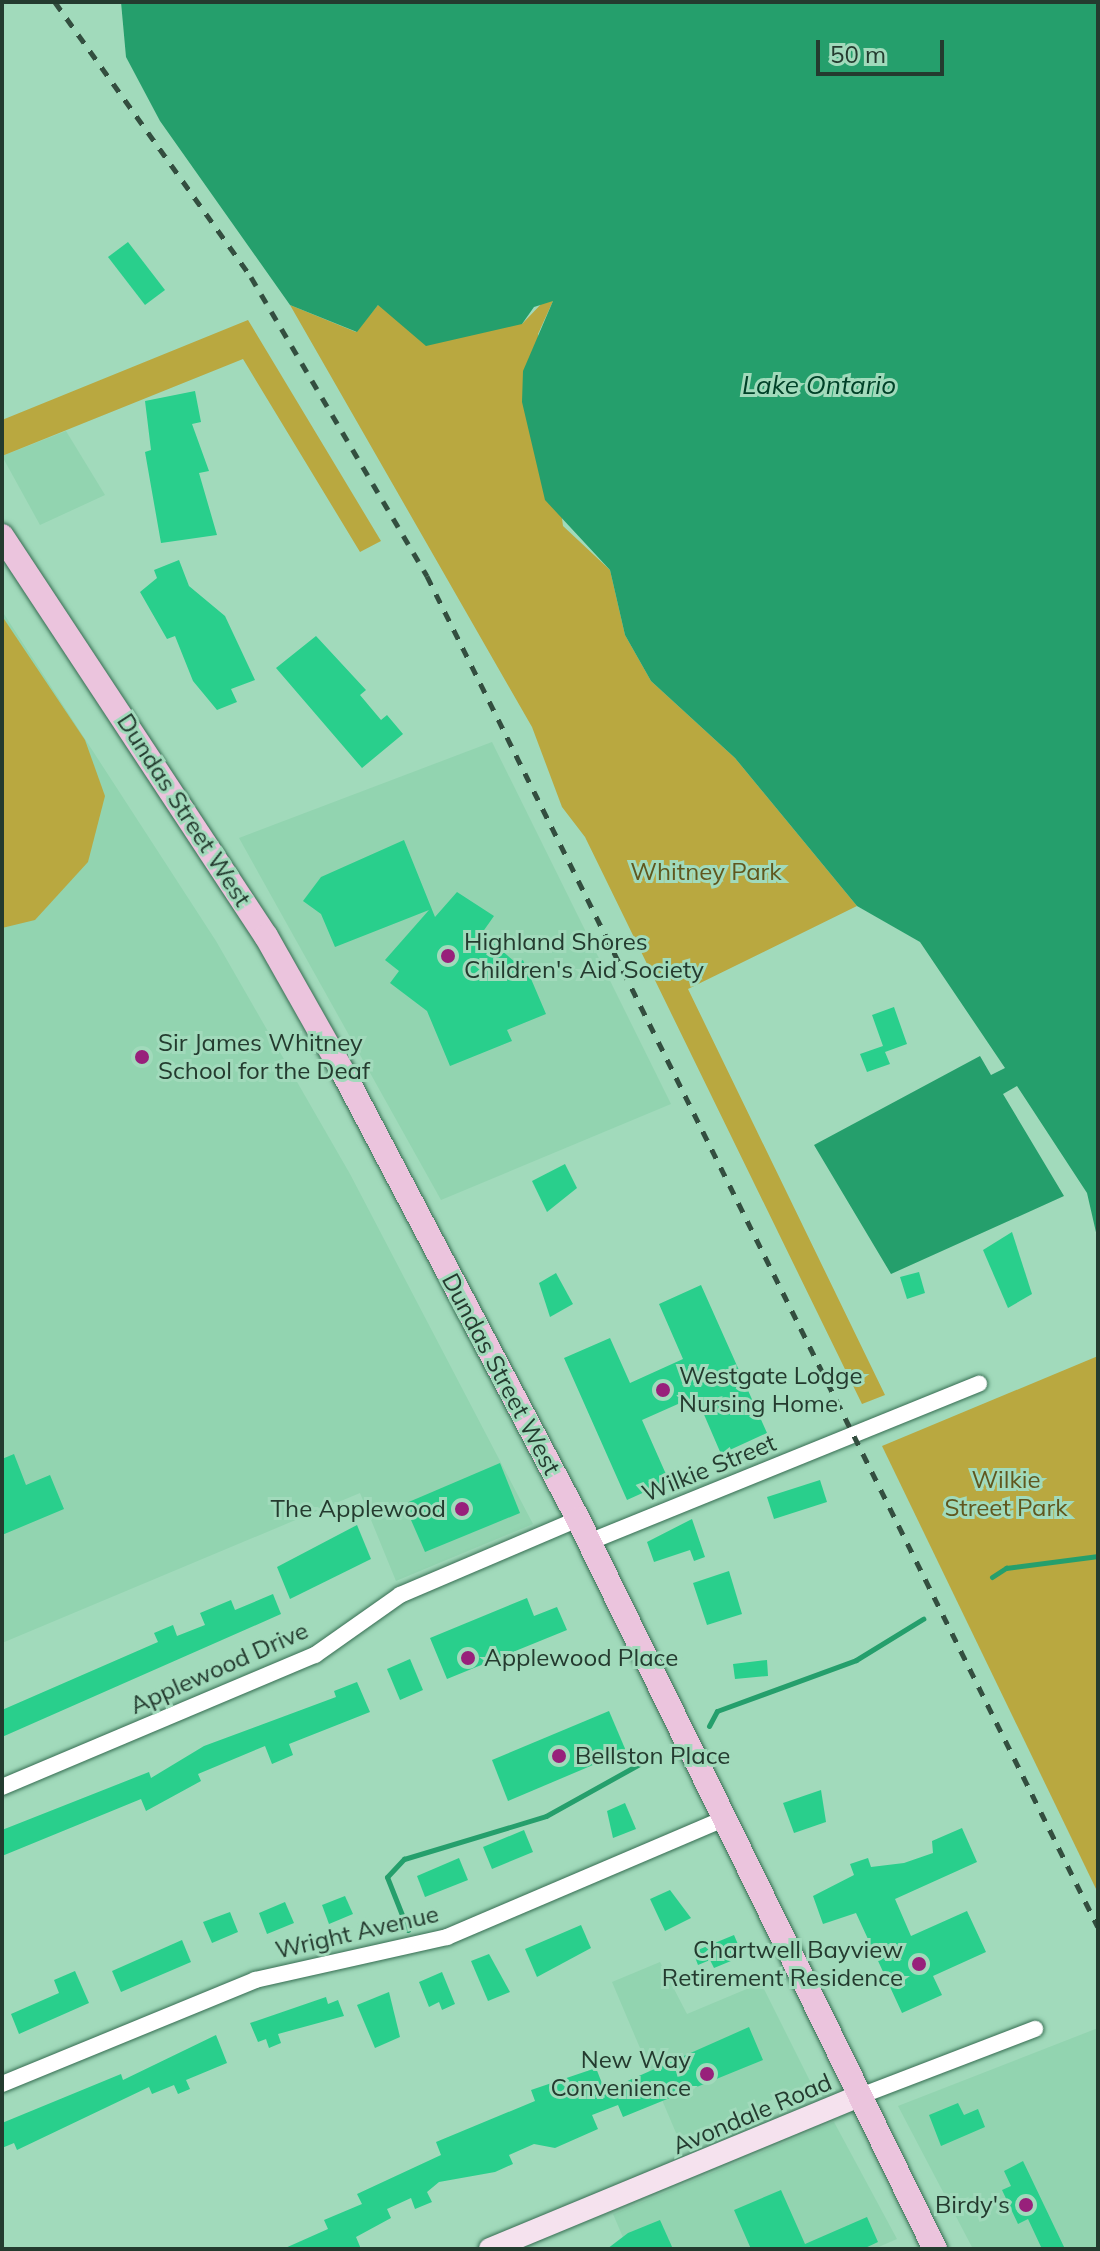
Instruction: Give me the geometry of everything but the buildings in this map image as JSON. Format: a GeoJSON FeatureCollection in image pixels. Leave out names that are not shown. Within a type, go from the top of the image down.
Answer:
{"type":"FeatureCollection","features":[{"type":"Feature","properties":{"kind":"main road","name":"Dundas Street West"},"geometry":{"type":"LineString","coordinates":[[2,536],[266,936],[578,1519],[855,2098],[935,2249]]}},
{"type":"Feature","properties":{"kind":"street","name":"Wilkie Street"},"geometry":{"type":"LineString","coordinates":[[589,1542],[979,1384]]}},
{"type":"Feature","properties":{"kind":"street","name":"Applewood Drive"},"geometry":{"type":"LineString","coordinates":[[2,1787],[315,1655],[400,1595],[578,1519]]}},
{"type":"Feature","properties":{"kind":"street","name":"Wright Avenue"},"geometry":{"type":"LineString","coordinates":[[2,2084],[255,1980],[447,1937],[721,1820]]}},
{"type":"Feature","properties":{"kind":"street","name":"Avondale Road"},"geometry":{"type":"LineString","coordinates":[[490,2249],[855,2098],[1035,2029]]}},
{"type":"Feature","properties":{"kind":"shaded area"},"geometry":{"type":"Polygon","coordinates":[[[66,431],[105,495],[40,525],[2,456],[66,431]]]}},
{"type":"Feature","properties":{"kind":"shaded area","name":"Sir James Whitney School for the Deaf"},"geometry":{"type":"Polygon","coordinates":[[[2,611],[216,941],[350,1174],[533,1524],[396,1581],[360,1493],[2,1643],[2,611]]]}},
{"type":"Feature","properties":{"kind":"shaded area"},"geometry":{"type":"Polygon","coordinates":[[[492,742],[671,1104],[441,1200],[239,838],[492,742]]]}},
{"type":"Feature","properties":{"kind":"shaded area"},"geometry":{"type":"Polygon","coordinates":[[[660,1962],[687,2014],[761,1983],[811,2083],[679,2140],[612,1982],[660,1962]]]}},
{"type":"Feature","properties":{"kind":"shaded area"},"geometry":{"type":"Polygon","coordinates":[[[1098,2028],[1098,2249],[973,2249],[898,2106],[1098,2028]]]}},
{"type":"Feature","properties":{"kind":"shaded area"},"geometry":{"type":"Polygon","coordinates":[[[834,2122],[897,2239],[874,2249],[628,2249],[613,2214],[834,2122]]]}},
{"type":"Feature","properties":{"kind":"green space","name":"Whitney Park"},"geometry":{"type":"Polygon","coordinates":[[[545,300],[553,301],[538,334],[563,526],[610,570],[625,635],[651,681],[735,758],[857,906],[688,989],[885,1395],[862,1404],[585,837],[562,807],[532,727],[290,305],[356,332],[378,305],[522,324],[545,300]]]}},
{"type":"Feature","properties":{"kind":"green space"},"geometry":{"type":"Polygon","coordinates":[[[248,320],[381,541],[360,552],[243,359],[2,456],[2,420],[248,320]]]}},
{"type":"Feature","properties":{"kind":"green space"},"geometry":{"type":"Polygon","coordinates":[[[2,616],[85,740],[105,796],[88,862],[35,920],[2,928],[2,616]]]}},
{"type":"Feature","properties":{"kind":"green space","name":"Wilkie Street Park"},"geometry":{"type":"Polygon","coordinates":[[[1098,1356],[1098,1893],[882,1446],[1098,1356]]]}},
{"type":"Feature","properties":{"kind":"water","name":"Lake Ontario"},"geometry":{"type":"Polygon","coordinates":[[[121,2],[1098,2],[1098,1241],[1087,1193],[1017,1086],[1003,1094],[1064,1196],[891,1274],[814,1145],[980,1056],[991,1075],[1005,1068],[920,942],[857,906],[735,758],[651,681],[625,635],[610,570],[545,500],[522,402],[523,371],[553,301],[534,307],[522,324],[426,346],[378,305],[357,332],[290,305],[160,121],[126,57],[121,2]]]}},
{"type":"Feature","properties":{"kind":"waterway"},"geometry":{"type":"LineString","coordinates":[[992,1577],[1006,1568],[1098,1556]]}},
{"type":"Feature","properties":{"kind":"waterway"},"geometry":{"type":"LineString","coordinates":[[709,1726],[717,1711],[856,1660],[923,1619]]}},
{"type":"Feature","properties":{"kind":"waterway"},"geometry":{"type":"LineString","coordinates":[[408,1930],[387,1877],[404,1859],[546,1816],[654,1756]]}},
{"type":"Feature","properties":{"kind":"railway"},"geometry":{"type":"LineString","coordinates":[[55,2],[251,277],[427,576],[1098,1927]]}},
{"type":"Feature","properties":{"kind":"place","name":"Highland Shores Children's Aid Society"},"geometry":{"type":"Point","coordinates":[448,956]}},
{"type":"Feature","properties":{"kind":"place","name":"Sir James Whitney School for the Deaf"},"geometry":{"type":"Point","coordinates":[142,1057]}},
{"type":"Feature","properties":{"kind":"place","name":"Westgate Lodge Nursing Home"},"geometry":{"type":"Point","coordinates":[663,1390]}},
{"type":"Feature","properties":{"kind":"place","name":"The Applewood"},"geometry":{"type":"Point","coordinates":[462,1509]}},
{"type":"Feature","properties":{"kind":"place","name":"Applewood Place"},"geometry":{"type":"Point","coordinates":[468,1658]}},
{"type":"Feature","properties":{"kind":"place","name":"Bellston Place"},"geometry":{"type":"Point","coordinates":[559,1756]}},
{"type":"Feature","properties":{"kind":"place","name":"Chartwell Bayview Retirement Residence"},"geometry":{"type":"Point","coordinates":[919,1964]}},
{"type":"Feature","properties":{"kind":"place","name":"New Way Convenience"},"geometry":{"type":"Point","coordinates":[707,2074]}},
{"type":"Feature","properties":{"kind":"place","name":"Birdy's"},"geometry":{"type":"Point","coordinates":[1026,2205]}}]}
